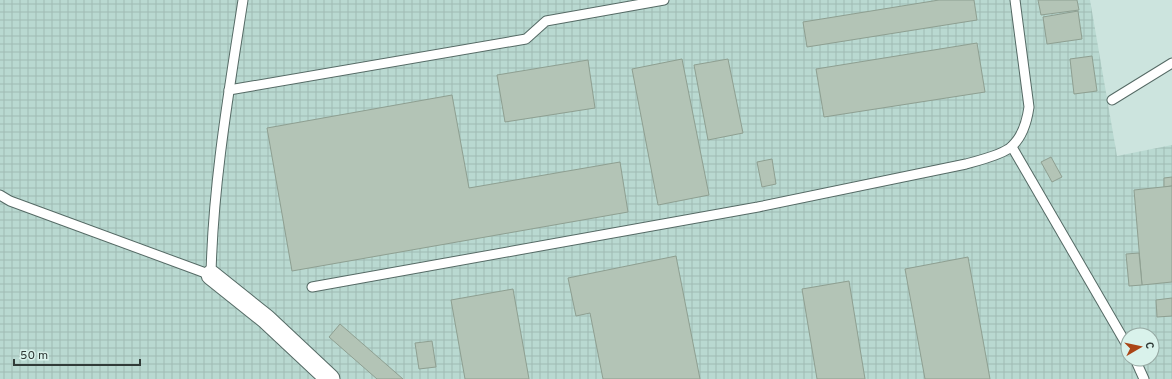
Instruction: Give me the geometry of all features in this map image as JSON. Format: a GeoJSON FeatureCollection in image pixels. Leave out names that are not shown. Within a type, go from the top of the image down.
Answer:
{"type":"FeatureCollection","features":[{"type":"Feature","properties":{"kind":"street"},"geometry":{"type":"LineString","coordinates":[[211,275],[266,319],[330,379]]}},
{"type":"Feature","properties":{"kind":"lane"},"geometry":{"type":"LineString","coordinates":[[0,195],[10,201],[211,275],[211,240],[215,199],[229,90],[243,0]]}},
{"type":"Feature","properties":{"kind":"lane"},"geometry":{"type":"LineString","coordinates":[[229,90],[526,39],[546,21],[664,0]]}},
{"type":"Feature","properties":{"kind":"lane"},"geometry":{"type":"LineString","coordinates":[[312,287],[758,207],[966,164],[992,157],[1012,147],[1023,131],[1028,116],[1029,107],[1015,0]]}},
{"type":"Feature","properties":{"kind":"lane"},"geometry":{"type":"LineString","coordinates":[[1112,100],[1172,63]]}},
{"type":"Feature","properties":{"kind":"lane"},"geometry":{"type":"LineString","coordinates":[[1012,147],[1120,333]]}},
{"type":"Feature","properties":{"kind":"lane"},"geometry":{"type":"LineString","coordinates":[[1139,367],[1144,379]]}},
{"type":"Feature","properties":{"kind":"shaded area"},"geometry":{"type":"Polygon","coordinates":[[[0,0],[1090,0],[1117,156],[1172,145],[1172,379],[0,379],[0,0]]]}},
{"type":"Feature","properties":{"kind":"building"},"geometry":{"type":"Polygon","coordinates":[[[939,0],[974,0],[977,20],[807,47],[803,22],[939,0]]]}},
{"type":"Feature","properties":{"kind":"building"},"geometry":{"type":"Polygon","coordinates":[[[1038,0],[1077,0],[1079,10],[1041,15],[1038,0]]]}},
{"type":"Feature","properties":{"kind":"building"},"geometry":{"type":"Polygon","coordinates":[[[1078,11],[1082,39],[1047,44],[1043,17],[1078,11]]]}},
{"type":"Feature","properties":{"kind":"building"},"geometry":{"type":"Polygon","coordinates":[[[977,43],[985,92],[824,117],[816,69],[977,43]]]}},
{"type":"Feature","properties":{"kind":"building"},"geometry":{"type":"Polygon","coordinates":[[[1092,56],[1097,91],[1074,94],[1070,59],[1092,56]]]}},
{"type":"Feature","properties":{"kind":"building"},"geometry":{"type":"Polygon","coordinates":[[[682,59],[709,195],[658,205],[632,69],[682,59]]]}},
{"type":"Feature","properties":{"kind":"building"},"geometry":{"type":"Polygon","coordinates":[[[728,59],[743,133],[708,140],[694,65],[728,59]]]}},
{"type":"Feature","properties":{"kind":"building"},"geometry":{"type":"Polygon","coordinates":[[[588,60],[595,108],[505,122],[497,75],[588,60]]]}},
{"type":"Feature","properties":{"kind":"building"},"geometry":{"type":"Polygon","coordinates":[[[452,95],[469,188],[620,162],[628,212],[292,271],[267,128],[452,95]]]}},
{"type":"Feature","properties":{"kind":"building"},"geometry":{"type":"Polygon","coordinates":[[[1051,157],[1062,177],[1052,182],[1041,162],[1051,157]]]}},
{"type":"Feature","properties":{"kind":"building"},"geometry":{"type":"Polygon","coordinates":[[[772,159],[776,184],[762,187],[757,162],[772,159]]]}},
{"type":"Feature","properties":{"kind":"building"},"geometry":{"type":"Polygon","coordinates":[[[1172,177],[1172,186],[1164,187],[1164,178],[1172,177]]]}},
{"type":"Feature","properties":{"kind":"building"},"geometry":{"type":"Polygon","coordinates":[[[1172,186],[1172,282],[1142,285],[1134,190],[1172,186]]]}},
{"type":"Feature","properties":{"kind":"building"},"geometry":{"type":"Polygon","coordinates":[[[1139,253],[1142,285],[1129,286],[1126,254],[1139,253]]]}},
{"type":"Feature","properties":{"kind":"building"},"geometry":{"type":"Polygon","coordinates":[[[676,256],[700,379],[603,379],[590,313],[576,316],[568,278],[676,256]]]}},
{"type":"Feature","properties":{"kind":"building"},"geometry":{"type":"Polygon","coordinates":[[[968,257],[990,379],[925,379],[905,269],[968,257]]]}},
{"type":"Feature","properties":{"kind":"building"},"geometry":{"type":"Polygon","coordinates":[[[849,281],[865,379],[817,379],[802,289],[849,281]]]}},
{"type":"Feature","properties":{"kind":"building"},"geometry":{"type":"Polygon","coordinates":[[[513,289],[529,379],[465,379],[451,300],[513,289]]]}},
{"type":"Feature","properties":{"kind":"building"},"geometry":{"type":"Polygon","coordinates":[[[1172,298],[1172,316],[1157,317],[1156,300],[1172,298]]]}},
{"type":"Feature","properties":{"kind":"building"},"geometry":{"type":"Polygon","coordinates":[[[340,324],[403,379],[377,379],[329,337],[340,324]]]}},
{"type":"Feature","properties":{"kind":"building"},"geometry":{"type":"Polygon","coordinates":[[[432,341],[436,367],[419,369],[415,343],[432,341]]]}}]}
